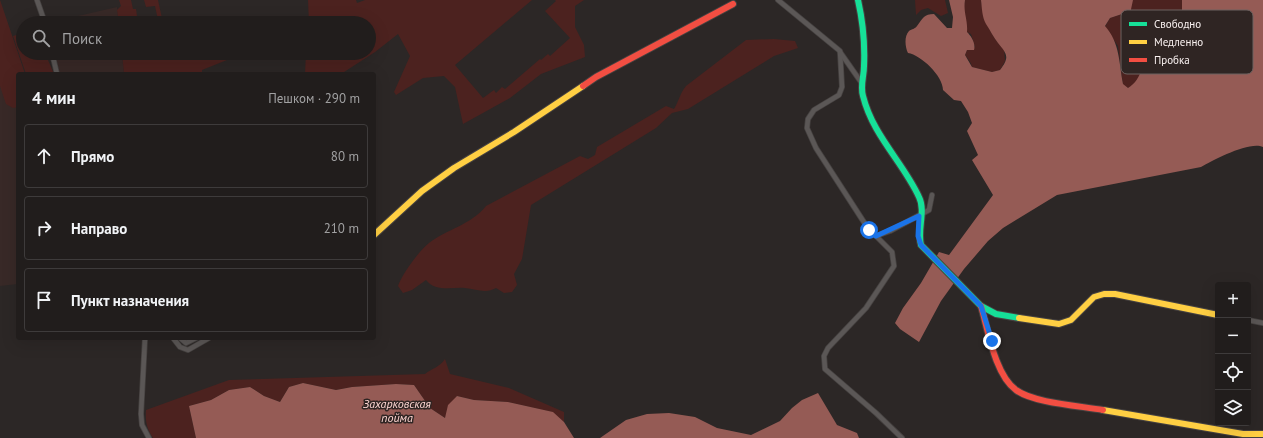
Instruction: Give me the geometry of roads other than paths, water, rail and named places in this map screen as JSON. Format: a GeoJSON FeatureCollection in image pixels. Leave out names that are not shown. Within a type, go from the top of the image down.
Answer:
{"type":"FeatureCollection","features":[{"type":"Feature","properties":{"kind":"street"},"geometry":{"type":"LineString","coordinates":[[37,0],[43,16]]}},
{"type":"Feature","properties":{"kind":"street"},"geometry":{"type":"LineString","coordinates":[[778,0],[840,51],[860,82],[871,118],[920,198],[922,204],[919,216],[918,236],[921,245],[928,254],[981,306],[996,314],[1016,319],[1059,324],[1071,320],[1094,298],[1104,294],[1114,294],[1215,314]]}},
{"type":"Feature","properties":{"kind":"street"},"geometry":{"type":"LineString","coordinates":[[858,0],[862,30],[864,69],[860,82]]}},
{"type":"Feature","properties":{"kind":"street"},"geometry":{"type":"LineString","coordinates":[[376,233],[422,191],[454,168],[514,132],[596,77],[732,4]]}},
{"type":"Feature","properties":{"kind":"street"},"geometry":{"type":"LineString","coordinates":[[840,51],[842,87],[839,95],[814,110],[808,119],[807,128],[824,161],[869,230],[892,252],[894,266],[866,308],[828,348],[824,356],[825,369],[876,412],[902,438]]}},
{"type":"Feature","properties":{"kind":"street"},"geometry":{"type":"LineString","coordinates":[[54,60],[57,72]]}},
{"type":"Feature","properties":{"kind":"street"},"geometry":{"type":"LineString","coordinates":[[876,236],[929,210],[932,195]]}},
{"type":"Feature","properties":{"kind":"street"},"geometry":{"type":"LineString","coordinates":[[981,306],[1003,373],[1015,389],[1024,395],[1043,400],[1243,434],[1263,434]]}},
{"type":"Feature","properties":{"kind":"street"},"geometry":{"type":"LineString","coordinates":[[1251,321],[1263,323]]}},
{"type":"Feature","properties":{"kind":"street"},"geometry":{"type":"LineString","coordinates":[[145,340],[141,414],[142,424],[150,438]]}},
{"type":"Feature","properties":{"kind":"street"},"geometry":{"type":"LineString","coordinates":[[175,340],[180,347],[185,350],[192,349],[206,340]]}},
{"type":"Feature","properties":{"kind":"street"},"geometry":{"type":"LineString","coordinates":[[182,340],[186,343],[192,340]]}},
{"type":"Feature","properties":{"kind":"water"},"geometry":{"type":"Polygon","coordinates":[[[949,0],[965,0],[967,32],[973,40],[974,50],[967,50],[965,55],[972,67],[992,72],[1000,70],[1005,62],[1006,56],[1004,50],[995,39],[985,21],[982,12],[981,0],[1133,0],[1131,10],[1121,10],[1121,14],[1110,18],[1105,26],[1114,39],[1120,61],[1123,84],[1128,88],[1137,80],[1139,74],[1253,74],[1253,10],[1182,10],[1182,0],[1263,0],[1263,147],[1257,146],[1241,149],[1201,167],[1057,195],[1003,228],[988,241],[964,269],[941,301],[919,342],[900,329],[895,323],[939,252],[949,255],[993,195],[972,160],[978,155],[967,131],[972,123],[968,112],[961,101],[954,100],[943,90],[942,84],[930,67],[919,58],[908,53],[906,48],[907,33],[916,27],[924,17],[934,14],[947,28],[952,28],[953,17],[949,0]]]}},
{"type":"Feature","properties":{"kind":"water","name":"Захарковская пойма"},"geometry":{"type":"Polygon","coordinates":[[[303,383],[336,390],[352,387],[396,384],[414,385],[430,408],[445,418],[448,405],[457,396],[474,400],[508,402],[553,412],[564,422],[574,438],[196,438],[189,406],[211,400],[229,390],[250,387],[264,396],[280,402],[289,387],[303,383]]]}},
{"type":"Feature","properties":{"kind":"water"},"geometry":{"type":"Polygon","coordinates":[[[818,393],[837,425],[857,433],[859,438],[600,438],[626,420],[647,414],[669,413],[695,417],[717,428],[751,435],[780,421],[802,400],[818,393]]]}}]}
